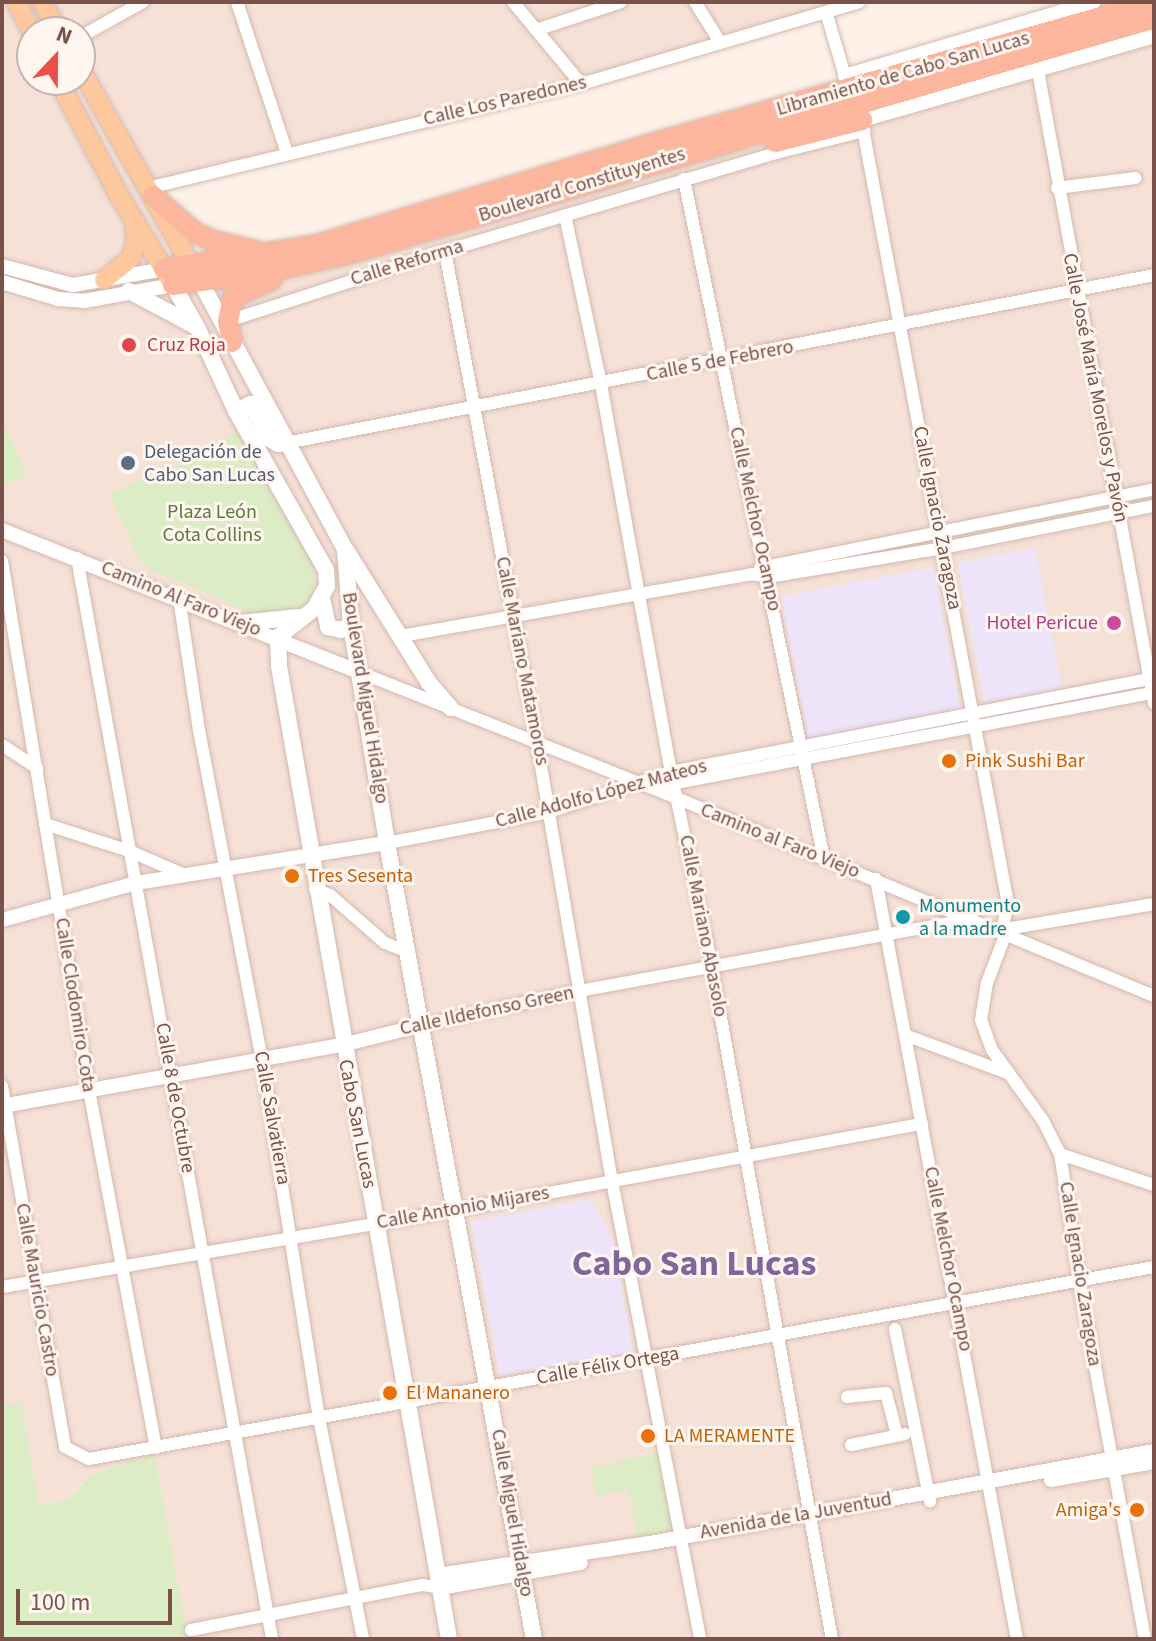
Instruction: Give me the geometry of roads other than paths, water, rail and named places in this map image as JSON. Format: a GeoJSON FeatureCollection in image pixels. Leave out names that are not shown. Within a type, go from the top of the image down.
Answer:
{"type":"FeatureCollection","features":[{"type":"Feature","properties":{"kind":"highway","name":"Libramiento de Cabo San Lucas"},"geometry":{"type":"LineString","coordinates":[[654,154],[1009,52],[1154,2]]}},
{"type":"Feature","properties":{"kind":"highway","name":"Boulevard Constituyentes"},"geometry":{"type":"LineString","coordinates":[[196,273],[317,245],[654,154],[861,118],[1009,52],[1154,18]]}},
{"type":"Feature","properties":{"kind":"highway"},"geometry":{"type":"LineString","coordinates":[[654,154],[845,76]]}},
{"type":"Feature","properties":{"kind":"highway","name":"Boulevard Constituyentes"},"geometry":{"type":"LineString","coordinates":[[168,277],[351,253],[654,154]]}},
{"type":"Feature","properties":{"kind":"highway"},"geometry":{"type":"LineString","coordinates":[[151,192],[185,226],[213,241],[249,250],[280,253]]}},
{"type":"Feature","properties":{"kind":"highway"},"geometry":{"type":"LineString","coordinates":[[230,332],[231,301],[239,292],[351,253]]}},
{"type":"Feature","properties":{"kind":"main road","name":"Boulevard Miguel Hidalgo"},"geometry":{"type":"LineString","coordinates":[[67,96],[198,329],[236,411],[326,570],[322,598],[278,637]]}},
{"type":"Feature","properties":{"kind":"main road","name":"Boulevard Miguel Hidalgo"},"geometry":{"type":"LineString","coordinates":[[96,96],[230,332],[286,443],[345,549],[351,625],[387,843],[490,1387]]}},
{"type":"Feature","properties":{"kind":"main road"},"geometry":{"type":"LineString","coordinates":[[104,280],[131,258],[136,233],[133,215]]}},
{"type":"Feature","properties":{"kind":"main road"},"geometry":{"type":"LineString","coordinates":[[129,291],[198,329]]}},
{"type":"Feature","properties":{"kind":"main road"},"geometry":{"type":"LineString","coordinates":[[236,411],[251,404],[270,439],[278,444],[286,443]]}},
{"type":"Feature","properties":{"kind":"main road"},"geometry":{"type":"LineString","coordinates":[[345,549],[429,683],[451,708]]}},
{"type":"Feature","properties":{"kind":"main road"},"geometry":{"type":"LineString","coordinates":[[322,598],[328,627],[341,630],[351,625]]}},
{"type":"Feature","properties":{"kind":"main road"},"geometry":{"type":"LineString","coordinates":[[241,623],[305,616]]}},
{"type":"Feature","properties":{"kind":"main road","name":"Cabo San Lucas"},"geometry":{"type":"LineString","coordinates":[[278,637],[279,666],[309,855],[409,1402],[435,1583],[449,1639]]}},
{"type":"Feature","properties":{"kind":"main road","name":"Calle Miguel Hidalgo"},"geometry":{"type":"LineString","coordinates":[[490,1387],[534,1639]]}},
{"type":"Feature","properties":{"kind":"street"},"geometry":{"type":"LineString","coordinates":[[96,28],[143,2]]}},
{"type":"Feature","properties":{"kind":"street"},"geometry":{"type":"LineString","coordinates":[[237,2],[287,153]]}},
{"type":"Feature","properties":{"kind":"street"},"geometry":{"type":"LineString","coordinates":[[513,2],[581,84]]}},
{"type":"Feature","properties":{"kind":"street"},"geometry":{"type":"LineString","coordinates":[[536,30],[617,2]]}},
{"type":"Feature","properties":{"kind":"street"},"geometry":{"type":"LineString","coordinates":[[695,2],[720,42]]}},
{"type":"Feature","properties":{"kind":"street","name":"Calle Los Paredones"},"geometry":{"type":"LineString","coordinates":[[151,192],[287,153],[581,84],[859,2]]}},
{"type":"Feature","properties":{"kind":"street"},"geometry":{"type":"LineString","coordinates":[[826,12],[845,76],[1094,2]]}},
{"type":"Feature","properties":{"kind":"street","name":"Boulevard Constituyentes"},"geometry":{"type":"LineString","coordinates":[[861,118],[1038,71],[1154,36]]}},
{"type":"Feature","properties":{"kind":"street","name":"Calle José María Morelos y Pavón"},"geometry":{"type":"LineString","coordinates":[[1038,71],[1075,289],[1153,696]]}},
{"type":"Feature","properties":{"kind":"street","name":"Calle Reforma"},"geometry":{"type":"LineString","coordinates":[[230,332],[445,251],[684,179],[861,118]]}},
{"type":"Feature","properties":{"kind":"street","name":"Calle Ignacio Zaragoza"},"geometry":{"type":"LineString","coordinates":[[861,118],[976,719],[1008,904],[1004,932],[987,983],[981,1020],[986,1040],[1044,1122],[1060,1154],[1079,1279],[1145,1639]]}},
{"type":"Feature","properties":{"kind":"street"},"geometry":{"type":"LineString","coordinates":[[1057,188],[1135,178]]}},
{"type":"Feature","properties":{"kind":"street","name":"Calle Melchor Ocampo"},"geometry":{"type":"LineString","coordinates":[[684,179],[720,361],[766,564],[824,859]]}},
{"type":"Feature","properties":{"kind":"street","name":"Calle Mariano Abasolo"},"geometry":{"type":"LineString","coordinates":[[565,215],[601,384],[672,778],[712,967],[832,1639]]}},
{"type":"Feature","properties":{"kind":"street","name":"Calle Mariano Matamoros"},"geometry":{"type":"LineString","coordinates":[[445,251],[537,743],[612,1181],[700,1639]]}},
{"type":"Feature","properties":{"kind":"street","name":"Boulevard Constituyentes"},"geometry":{"type":"LineString","coordinates":[[2,266],[73,285],[168,277]]}},
{"type":"Feature","properties":{"kind":"street","name":"Calle 5 de Febrero"},"geometry":{"type":"LineString","coordinates":[[286,443],[1154,275]]}},
{"type":"Feature","properties":{"kind":"street","name":"Boulevard Constituyentes"},"geometry":{"type":"LineString","coordinates":[[2,282],[58,299],[84,301],[129,291],[168,277]]}},
{"type":"Feature","properties":{"kind":"street"},"geometry":{"type":"LineString","coordinates":[[751,574],[766,564],[1154,489]]}},
{"type":"Feature","properties":{"kind":"street"},"geometry":{"type":"LineString","coordinates":[[401,636],[751,574],[768,577],[943,548],[1154,506]]}},
{"type":"Feature","properties":{"kind":"street","name":"Camino Al Faro Viejo"},"geometry":{"type":"LineString","coordinates":[[4,533],[77,558],[359,672]]}},
{"type":"Feature","properties":{"kind":"street","name":"Calle 8 de Octubre"},"geometry":{"type":"LineString","coordinates":[[77,558],[272,1639]]}},
{"type":"Feature","properties":{"kind":"street","name":"Calle Clodomiro Cota"},"geometry":{"type":"LineString","coordinates":[[2,561],[89,1090],[156,1448]]}},
{"type":"Feature","properties":{"kind":"street","name":"Calle Salvatierra"},"geometry":{"type":"LineString","coordinates":[[179,598],[224,868],[262,1059],[319,1418],[363,1639]]}},
{"type":"Feature","properties":{"kind":"street","name":"Camino al Faro Viejo"},"geometry":{"type":"LineString","coordinates":[[359,672],[876,879],[1154,996]]}},
{"type":"Feature","properties":{"kind":"street","name":"Calle Adolfo López Mateos"},"geometry":{"type":"LineString","coordinates":[[2,920],[136,883],[387,843],[549,812],[672,778],[976,719],[1152,679]]}},
{"type":"Feature","properties":{"kind":"street","name":"Calle Adolfo López Mateos"},"geometry":{"type":"LineString","coordinates":[[976,719],[1153,696]]}},
{"type":"Feature","properties":{"kind":"street"},"geometry":{"type":"LineString","coordinates":[[2,745],[37,768]]}},
{"type":"Feature","properties":{"kind":"street"},"geometry":{"type":"LineString","coordinates":[[45,824],[132,852],[182,874]]}},
{"type":"Feature","properties":{"kind":"street","name":"Calle Melchor Ocampo"},"geometry":{"type":"LineString","coordinates":[[876,879],[1017,1639]]}},
{"type":"Feature","properties":{"kind":"street"},"geometry":{"type":"LineString","coordinates":[[315,889],[330,895],[385,943],[409,952]]}},
{"type":"Feature","properties":{"kind":"street"},"geometry":{"type":"LineString","coordinates":[[1004,932],[1024,924],[1154,904]]}},
{"type":"Feature","properties":{"kind":"street","name":"Calle Ildefonso Green"},"geometry":{"type":"LineString","coordinates":[[4,1106],[342,1045],[579,991],[972,919]]}},
{"type":"Feature","properties":{"kind":"street"},"geometry":{"type":"LineString","coordinates":[[905,1035],[1007,1073]]}},
{"type":"Feature","properties":{"kind":"street","name":"Calle Mauricio Castro"},"geometry":{"type":"LineString","coordinates":[[2,1086],[65,1447]]}},
{"type":"Feature","properties":{"kind":"street","name":"Calle Antonio Mijares"},"geometry":{"type":"LineString","coordinates":[[2,1287],[457,1210],[922,1124]]}},
{"type":"Feature","properties":{"kind":"street"},"geometry":{"type":"LineString","coordinates":[[1060,1154],[1154,1185]]}},
{"type":"Feature","properties":{"kind":"street","name":"Calle Félix Ortega"},"geometry":{"type":"LineString","coordinates":[[65,1447],[89,1459],[156,1448],[1154,1267]]}},
{"type":"Feature","properties":{"kind":"street"},"geometry":{"type":"LineString","coordinates":[[895,1329],[929,1497]]}},
{"type":"Feature","properties":{"kind":"street"},"geometry":{"type":"LineString","coordinates":[[847,1397],[886,1393],[897,1435]]}},
{"type":"Feature","properties":{"kind":"street"},"geometry":{"type":"LineString","coordinates":[[851,1445],[916,1432]]}},
{"type":"Feature","properties":{"kind":"street","name":"Avenida de la Juventud"},"geometry":{"type":"LineString","coordinates":[[435,1583],[1112,1464],[1154,1451]]}},
{"type":"Feature","properties":{"kind":"street","name":"Avenida de la Juventud"},"geometry":{"type":"LineString","coordinates":[[1112,1464],[1154,1462]]}},
{"type":"Feature","properties":{"kind":"street"},"geometry":{"type":"LineString","coordinates":[[191,1630],[435,1583]]}},
{"type":"Feature","properties":{"kind":"place","name":"Cruz Roja"},"geometry":{"type":"Point","coordinates":[129,345]}},
{"type":"Feature","properties":{"kind":"place","name":"Delegación de Cabo San Lucas"},"geometry":{"type":"Point","coordinates":[128,463]}},
{"type":"Feature","properties":{"kind":"place","name":"Hotel Pericue"},"geometry":{"type":"Point","coordinates":[1114,623]}},
{"type":"Feature","properties":{"kind":"place","name":"Pink Sushi Bar"},"geometry":{"type":"Point","coordinates":[949,761]}},
{"type":"Feature","properties":{"kind":"place","name":"Tres Sesenta"},"geometry":{"type":"Point","coordinates":[292,876]}},
{"type":"Feature","properties":{"kind":"place","name":"Monumento a la madre"},"geometry":{"type":"Point","coordinates":[903,917]}},
{"type":"Feature","properties":{"kind":"place","name":"El Mananero"},"geometry":{"type":"Point","coordinates":[390,1393]}},
{"type":"Feature","properties":{"kind":"place","name":"LA MERAMENTE"},"geometry":{"type":"Point","coordinates":[648,1436]}},
{"type":"Feature","properties":{"kind":"place","name":"Amiga's"},"geometry":{"type":"Point","coordinates":[1137,1510]}},
{"type":"Feature","properties":{"kind":"district","name":"Cabo San Lucas"},"geometry":{"type":"Point","coordinates":[694,1264]}},
{"type":"Feature","properties":{"kind":"park label","name":"Plaza León Cota Collins"},"geometry":{"type":"Point","coordinates":[212,524]}}]}
